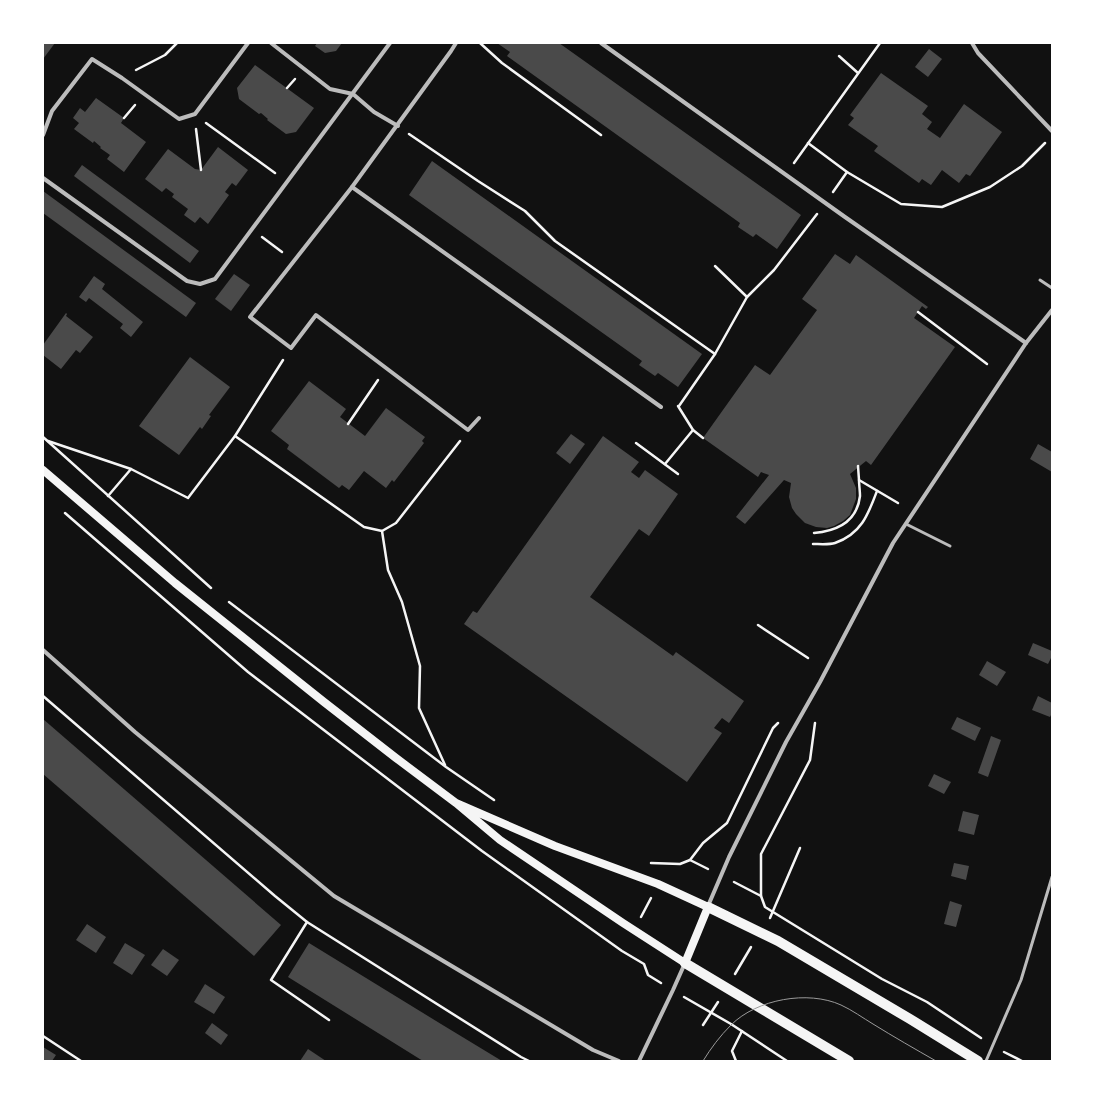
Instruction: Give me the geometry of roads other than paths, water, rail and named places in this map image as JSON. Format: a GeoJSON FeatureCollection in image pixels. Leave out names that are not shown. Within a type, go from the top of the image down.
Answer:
{"type":"FeatureCollection","features":[{"type":"Feature","properties":{"kind":"main road"},"geometry":{"type":"LineString","coordinates":[[43,470],[218,618],[324,702],[456,803],[500,840],[634,930],[849,1061]]}},
{"type":"Feature","properties":{"kind":"main road"},"geometry":{"type":"LineString","coordinates":[[456,803],[555,846],[658,884],[761,932],[910,1019],[978,1061]]}},
{"type":"Feature","properties":{"kind":"main road"},"geometry":{"type":"LineString","coordinates":[[685,962],[708,907]]}},
{"type":"Feature","properties":{"kind":"street"},"geometry":{"type":"LineString","coordinates":[[43,135],[52,111],[92,59],[122,78],[179,119],[195,114],[248,43]]}},
{"type":"Feature","properties":{"kind":"street"},"geometry":{"type":"LineString","coordinates":[[271,43],[330,89],[353,94],[374,112],[398,126]]}},
{"type":"Feature","properties":{"kind":"street"},"geometry":{"type":"LineString","coordinates":[[43,178],[187,281],[200,284],[215,279],[390,43]]}},
{"type":"Feature","properties":{"kind":"street"},"geometry":{"type":"LineString","coordinates":[[456,43],[398,126],[295,261],[250,317],[291,348],[316,315],[468,430],[479,418]]}},
{"type":"Feature","properties":{"kind":"street"},"geometry":{"type":"LineString","coordinates":[[601,43],[1026,343]]}},
{"type":"Feature","properties":{"kind":"street"},"geometry":{"type":"LineString","coordinates":[[972,43],[978,53],[1052,131]]}},
{"type":"Feature","properties":{"kind":"street"},"geometry":{"type":"LineString","coordinates":[[352,187],[416,235],[508,298],[548,328],[661,407]]}},
{"type":"Feature","properties":{"kind":"street"},"geometry":{"type":"LineString","coordinates":[[708,907],[729,857],[786,742],[820,682],[893,543],[1026,343],[1052,310]]}},
{"type":"Feature","properties":{"kind":"street"},"geometry":{"type":"LineString","coordinates":[[43,650],[135,732],[334,896],[593,1050],[619,1061]]}},
{"type":"Feature","properties":{"kind":"street"},"geometry":{"type":"LineString","coordinates":[[639,1061],[685,962]]}},
{"type":"Feature","properties":{"kind":"lane"},"geometry":{"type":"LineString","coordinates":[[1040,280],[1052,288]]}},
{"type":"Feature","properties":{"kind":"lane"},"geometry":{"type":"LineString","coordinates":[[906,524],[950,546]]}},
{"type":"Feature","properties":{"kind":"lane"},"geometry":{"type":"LineString","coordinates":[[986,1061],[1021,980],[1052,877]]}},
{"type":"Feature","properties":{"kind":"tram line"},"geometry":{"type":"LineString","coordinates":[[703,1061],[723,1033],[742,1016],[769,1003],[799,998],[828,1000],[841,1005],[936,1061]]}}]}
